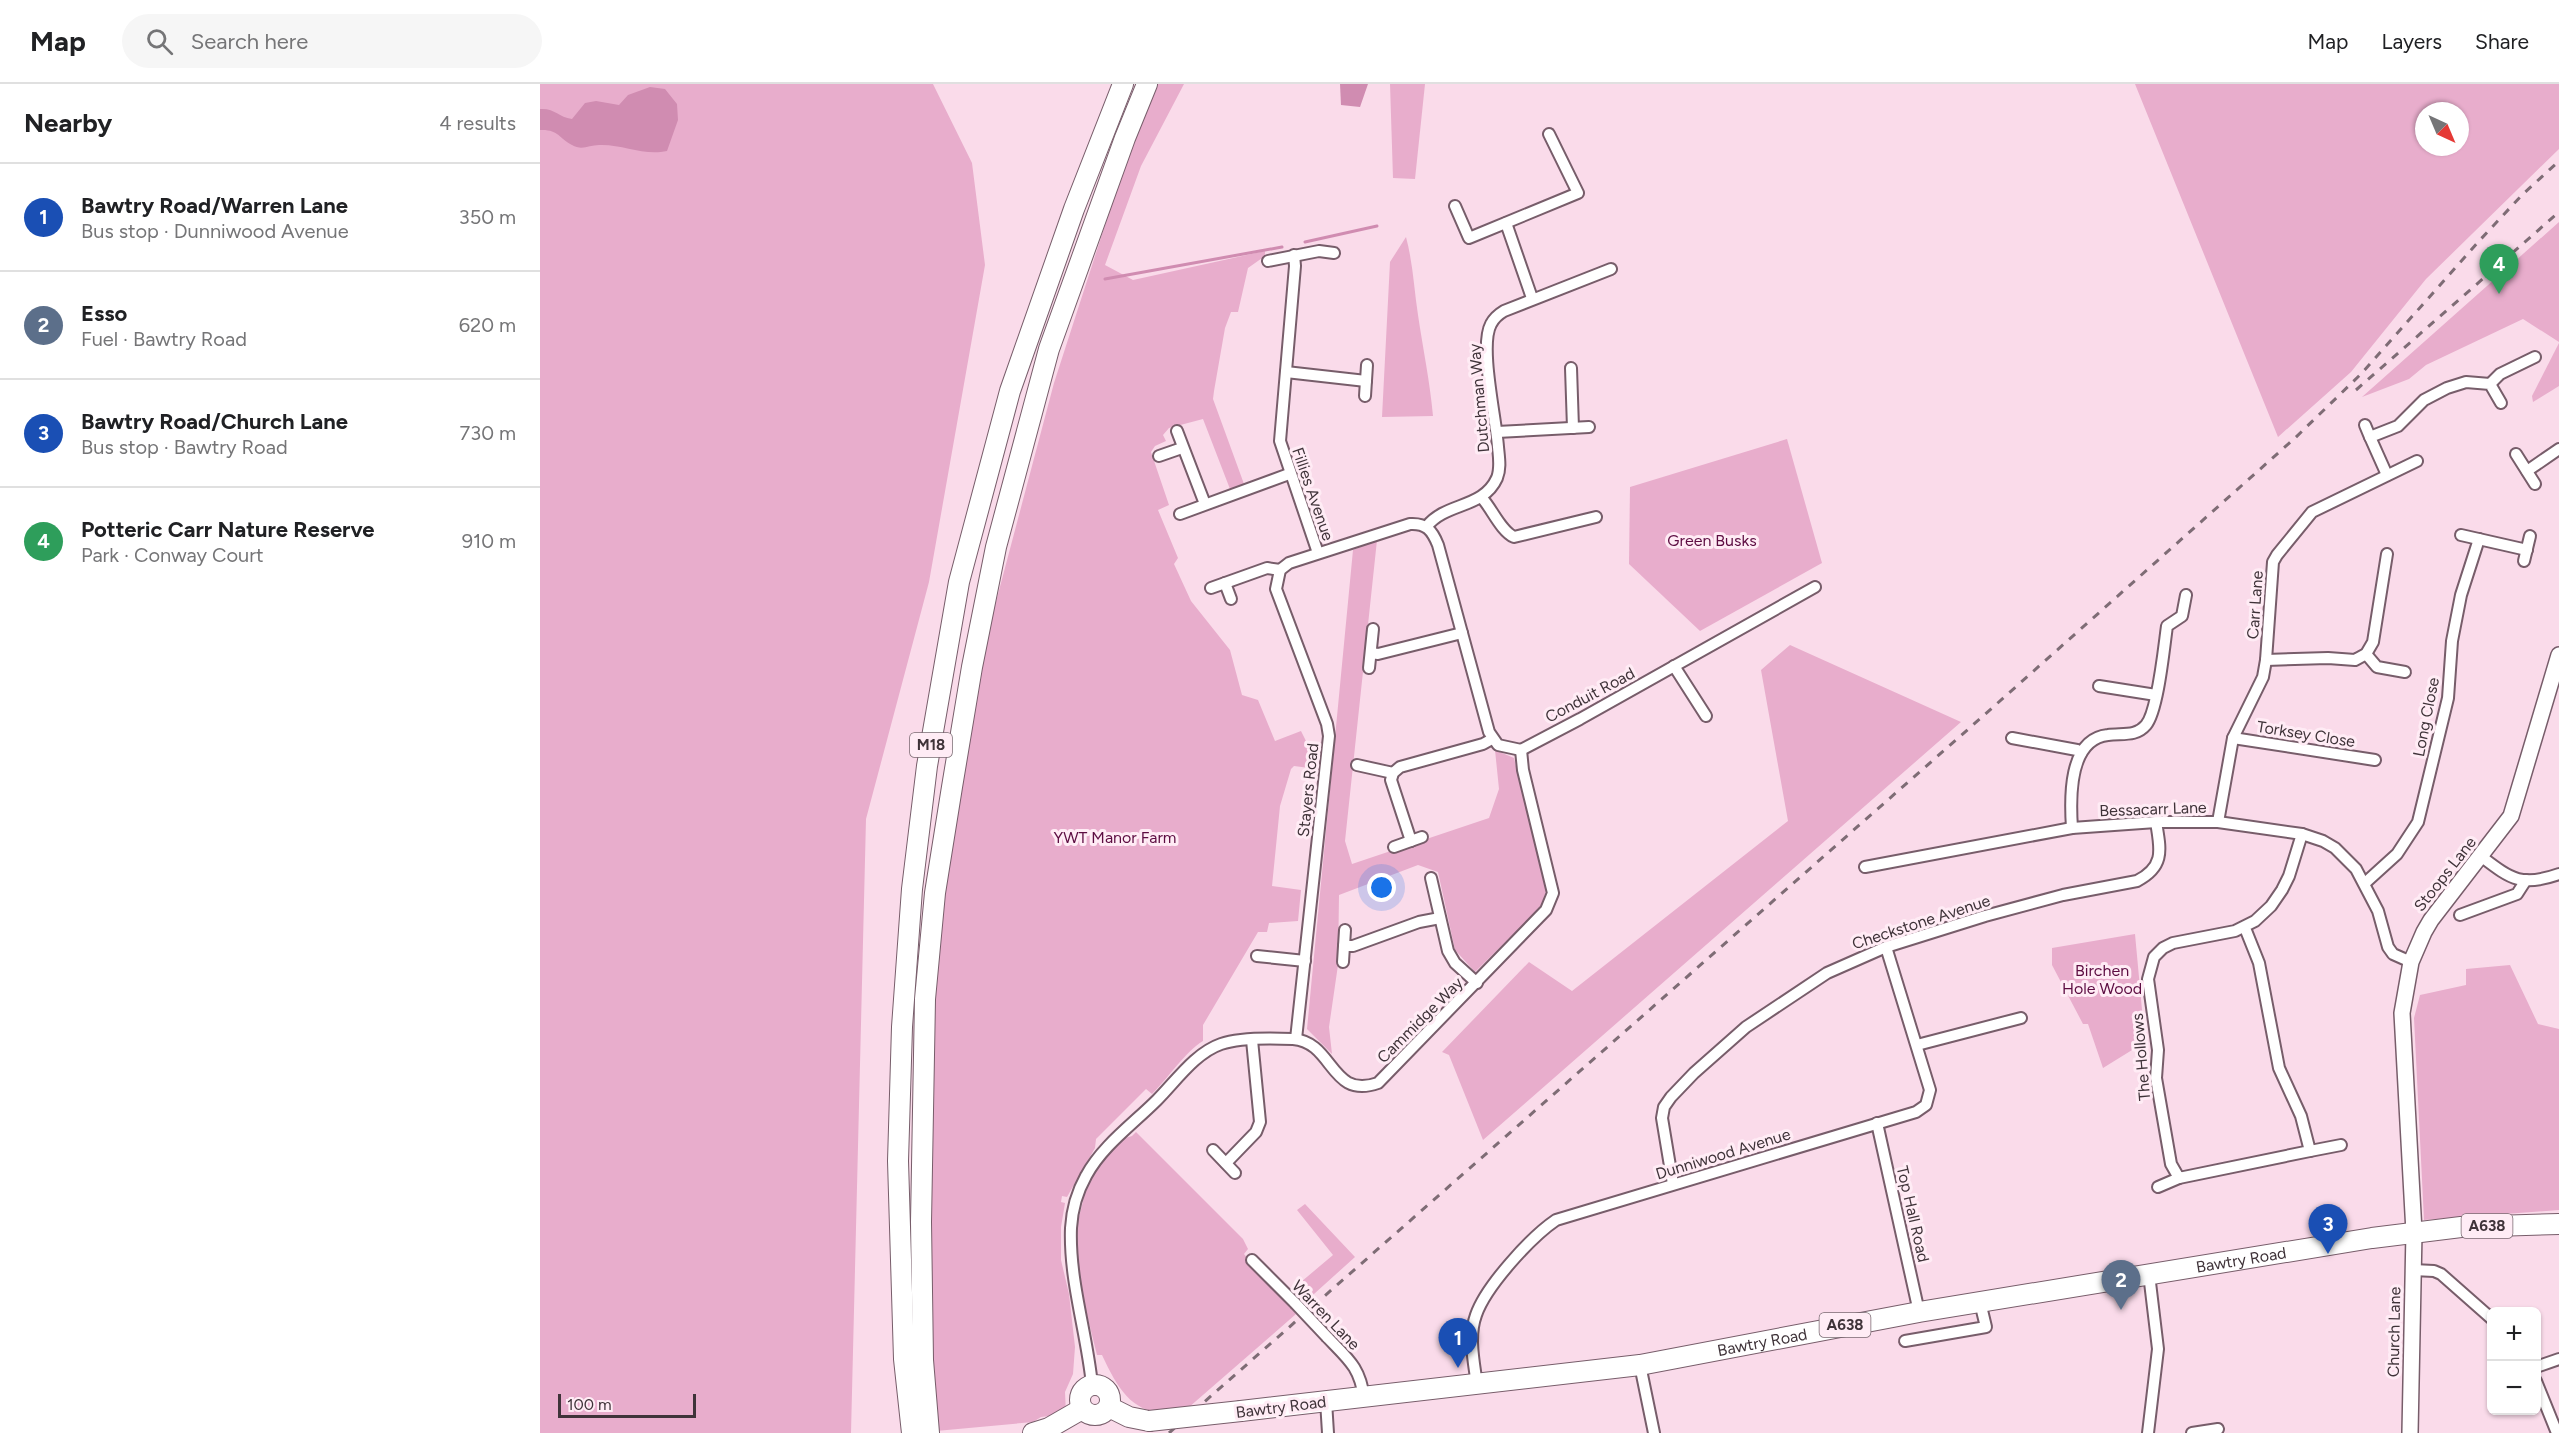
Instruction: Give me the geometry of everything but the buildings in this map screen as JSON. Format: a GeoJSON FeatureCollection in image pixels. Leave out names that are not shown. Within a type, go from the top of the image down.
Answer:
{"type":"FeatureCollection","features":[{"type":"Feature","properties":{"kind":"highway","name":"M18"},"geometry":{"type":"LineString","coordinates":[[912,1433],[904,1359],[898,1161],[902,1027],[912,889],[927,766],[959,582],[1010,391],[1074,209],[1123,84]]}},
{"type":"Feature","properties":{"kind":"highway","name":"M18"},"geometry":{"type":"LineString","coordinates":[[929,1433],[922,1360],[921,1222],[925,999],[935,893],[950,799],[972,667],[996,547],[1046,359],[1125,138],[1147,84]]}},
{"type":"Feature","properties":{"kind":"highway","name":"Bawtry Road"},"geometry":{"type":"LineString","coordinates":[[1033,1433],[1049,1428],[1082,1409],[1096,1416],[1108,1407],[1129,1417],[1149,1421],[1640,1365],[1919,1312],[2414,1232],[2461,1227],[2559,1224]]}},
{"type":"Feature","properties":{"kind":"highway"},"geometry":{"type":"LineString","coordinates":[[1082,1409],[1079,1402],[1080,1394],[1092,1385],[1107,1391],[1110,1400],[1108,1407]]}},
{"type":"Feature","properties":{"kind":"street"},"geometry":{"type":"LineString","coordinates":[[1455,206],[1469,238],[1578,194],[1549,134]]}},
{"type":"Feature","properties":{"kind":"street"},"geometry":{"type":"LineString","coordinates":[[1506,223],[1532,298]]}},
{"type":"Feature","properties":{"kind":"street"},"geometry":{"type":"LineString","coordinates":[[1268,261],[1294,255],[1334,253]]}},
{"type":"Feature","properties":{"kind":"street","name":"Fillies Avenue"},"geometry":{"type":"LineString","coordinates":[[1294,255],[1295,266],[1280,441],[1289,474],[1318,553]]}},
{"type":"Feature","properties":{"kind":"street","name":"Dutchman Way"},"geometry":{"type":"LineString","coordinates":[[1482,498],[1495,483],[1499,473],[1497,432],[1486,351],[1488,332],[1498,315],[1532,298],[1611,269]]}},
{"type":"Feature","properties":{"kind":"street"},"geometry":{"type":"LineString","coordinates":[[2370,437],[2398,426],[2424,400],[2447,388],[2466,382],[2490,384],[2500,374],[2535,357]]}},
{"type":"Feature","properties":{"kind":"street"},"geometry":{"type":"LineString","coordinates":[[1365,396],[1367,365]]}},
{"type":"Feature","properties":{"kind":"street"},"geometry":{"type":"LineString","coordinates":[[1571,368],[1573,428]]}},
{"type":"Feature","properties":{"kind":"street"},"geometry":{"type":"LineString","coordinates":[[1286,372],[1366,381]]}},
{"type":"Feature","properties":{"kind":"street"},"geometry":{"type":"LineString","coordinates":[[2490,384],[2501,403]]}},
{"type":"Feature","properties":{"kind":"street"},"geometry":{"type":"LineString","coordinates":[[2365,425],[2387,475]]}},
{"type":"Feature","properties":{"kind":"street"},"geometry":{"type":"LineString","coordinates":[[1497,432],[1589,427]]}},
{"type":"Feature","properties":{"kind":"street"},"geometry":{"type":"LineString","coordinates":[[1177,431],[1205,504]]}},
{"type":"Feature","properties":{"kind":"street"},"geometry":{"type":"LineString","coordinates":[[1159,456],[1182,448]]}},
{"type":"Feature","properties":{"kind":"street"},"geometry":{"type":"LineString","coordinates":[[2527,471],[2559,449]]}},
{"type":"Feature","properties":{"kind":"street"},"geometry":{"type":"LineString","coordinates":[[2516,454],[2535,483]]}},
{"type":"Feature","properties":{"kind":"street","name":"Carr Lane"},"geometry":{"type":"LineString","coordinates":[[2218,822],[2234,738],[2260,686],[2266,660],[2273,562],[2312,512],[2417,461]]}},
{"type":"Feature","properties":{"kind":"street"},"geometry":{"type":"LineString","coordinates":[[1180,514],[1289,474]]}},
{"type":"Feature","properties":{"kind":"street"},"geometry":{"type":"LineString","coordinates":[[1427,526],[1441,514],[1482,498],[1497,516],[1503,528],[1514,537],[1596,517]]}},
{"type":"Feature","properties":{"kind":"street"},"geometry":{"type":"LineString","coordinates":[[1211,588],[1268,568],[1280,570],[1289,563],[1410,524],[1420,523],[1427,526],[1438,545],[1492,739],[1507,748],[1521,750]]}},
{"type":"Feature","properties":{"kind":"street"},"geometry":{"type":"LineString","coordinates":[[2461,535],[2525,555],[2530,536]]}},
{"type":"Feature","properties":{"kind":"street","name":"Long Close"},"geometry":{"type":"LineString","coordinates":[[2365,883],[2397,854],[2418,822],[2448,698],[2452,641],[2461,595],[2479,539]]}},
{"type":"Feature","properties":{"kind":"street"},"geometry":{"type":"LineString","coordinates":[[2266,660],[2328,658],[2349,661],[2366,654],[2373,642],[2387,554]]}},
{"type":"Feature","properties":{"kind":"street","name":"Stayers Road"},"geometry":{"type":"LineString","coordinates":[[1280,570],[1276,589],[1327,724],[1329,736],[1296,1039]]}},
{"type":"Feature","properties":{"kind":"street"},"geometry":{"type":"LineString","coordinates":[[1225,583],[1231,599]]}},
{"type":"Feature","properties":{"kind":"street","name":"Conduit Road"},"geometry":{"type":"LineString","coordinates":[[1521,750],[1815,587]]}},
{"type":"Feature","properties":{"kind":"street"},"geometry":{"type":"LineString","coordinates":[[2072,828],[2073,790],[2080,753],[2088,742],[2096,738],[2106,735],[2129,735],[2146,726],[2151,717],[2156,694],[2167,626],[2182,616],[2186,595]]}},
{"type":"Feature","properties":{"kind":"street"},"geometry":{"type":"LineString","coordinates":[[1369,668],[1373,629]]}},
{"type":"Feature","properties":{"kind":"street"},"geometry":{"type":"LineString","coordinates":[[1371,653],[1378,654],[1461,633]]}},
{"type":"Feature","properties":{"kind":"street"},"geometry":{"type":"LineString","coordinates":[[2366,654],[2377,667],[2404,672]]}},
{"type":"Feature","properties":{"kind":"street","name":"Stoops Lane"},"geometry":{"type":"LineString","coordinates":[[2414,1232],[2402,1013],[2411,962],[2431,920],[2482,857],[2511,816],[2556,677],[2559,655]]}},
{"type":"Feature","properties":{"kind":"street"},"geometry":{"type":"LineString","coordinates":[[1674,666],[1706,716]]}},
{"type":"Feature","properties":{"kind":"street"},"geometry":{"type":"LineString","coordinates":[[2100,686],[2156,694]]}},
{"type":"Feature","properties":{"kind":"street"},"geometry":{"type":"LineString","coordinates":[[2012,738],[2077,750],[2080,753]]}},
{"type":"Feature","properties":{"kind":"street","name":"Torksey Close"},"geometry":{"type":"LineString","coordinates":[[2234,738],[2374,760]]}},
{"type":"Feature","properties":{"kind":"street"},"geometry":{"type":"LineString","coordinates":[[1411,841],[1391,780],[1393,773],[1400,766],[1483,744],[1492,739]]}},
{"type":"Feature","properties":{"kind":"street","name":"Cammidge Way"},"geometry":{"type":"LineString","coordinates":[[1296,1039],[1309,1043],[1317,1049],[1352,1086],[1364,1089],[1378,1083],[1546,910],[1553,893],[1523,770],[1521,750]]}},
{"type":"Feature","properties":{"kind":"street"},"geometry":{"type":"LineString","coordinates":[[1357,765],[1393,773]]}},
{"type":"Feature","properties":{"kind":"street","name":"Bessacarr Lane"},"geometry":{"type":"LineString","coordinates":[[1865,867],[2072,828],[2156,822],[2218,822],[2301,834],[2323,841],[2335,848],[2356,869],[2378,911],[2388,947],[2393,954],[2411,962]]}},
{"type":"Feature","properties":{"kind":"street","name":"Checkstone Avenue"},"geometry":{"type":"LineString","coordinates":[[1673,1184],[1662,1118],[1664,1107],[1694,1072],[1746,1027],[1827,973],[1886,947],[2028,904],[2138,881],[2154,869],[2158,862],[2160,851],[2156,822]]}},
{"type":"Feature","properties":{"kind":"street","name":"The Hollows"},"geometry":{"type":"LineString","coordinates":[[2179,1178],[2171,1164],[2156,1078],[2158,1050],[2148,979],[2154,957],[2163,948],[2173,943],[2244,928],[2271,906],[2289,876],[2301,834]]}},
{"type":"Feature","properties":{"kind":"street"},"geometry":{"type":"LineString","coordinates":[[1394,847],[1422,837]]}},
{"type":"Feature","properties":{"kind":"street"},"geometry":{"type":"LineString","coordinates":[[2482,857],[2505,875],[2526,880],[2536,882],[2559,874]]}},
{"type":"Feature","properties":{"kind":"street"},"geometry":{"type":"LineString","coordinates":[[1431,878],[1448,951],[1455,963],[1477,983]]}},
{"type":"Feature","properties":{"kind":"street"},"geometry":{"type":"LineString","coordinates":[[2460,915],[2517,894],[2526,880]]}},
{"type":"Feature","properties":{"kind":"street"},"geometry":{"type":"LineString","coordinates":[[1344,946],[1353,946],[1419,922],[1440,918]]}},
{"type":"Feature","properties":{"kind":"street"},"geometry":{"type":"LineString","coordinates":[[2244,928],[2259,963],[2279,1068],[2301,1116],[2310,1151]]}},
{"type":"Feature","properties":{"kind":"street"},"geometry":{"type":"LineString","coordinates":[[1343,962],[1345,930]]}},
{"type":"Feature","properties":{"kind":"street","name":"Dunniwood Avenue"},"geometry":{"type":"LineString","coordinates":[[1477,1384],[1472,1337],[1476,1314],[1514,1259],[1538,1232],[1556,1220],[1916,1112],[1926,1105],[1930,1090],[1886,947]]}},
{"type":"Feature","properties":{"kind":"street"},"geometry":{"type":"LineString","coordinates":[[1257,956],[1305,961]]}},
{"type":"Feature","properties":{"kind":"street"},"geometry":{"type":"LineString","coordinates":[[1917,1045],[2021,1018]]}},
{"type":"Feature","properties":{"kind":"street"},"geometry":{"type":"LineString","coordinates":[[1092,1385],[1073,1262],[1071,1227],[1076,1198],[1087,1175],[1121,1134],[1201,1055],[1224,1043],[1296,1039]]}},
{"type":"Feature","properties":{"kind":"street"},"geometry":{"type":"LineString","coordinates":[[1226,1163],[1256,1132],[1260,1122],[1252,1040]]}},
{"type":"Feature","properties":{"kind":"street","name":"Top Hall Road"},"geometry":{"type":"LineString","coordinates":[[1877,1124],[1919,1312]]}},
{"type":"Feature","properties":{"kind":"street"},"geometry":{"type":"LineString","coordinates":[[2158,1187],[2179,1178],[2341,1145]]}},
{"type":"Feature","properties":{"kind":"street"},"geometry":{"type":"LineString","coordinates":[[1213,1150],[1235,1173]]}},
{"type":"Feature","properties":{"kind":"street","name":"Church Lane"},"geometry":{"type":"LineString","coordinates":[[2410,1433],[2414,1232]]}},
{"type":"Feature","properties":{"kind":"street","name":"Warren Lane"},"geometry":{"type":"LineString","coordinates":[[1252,1260],[1356,1367],[1362,1380],[1364,1398]]}},
{"type":"Feature","properties":{"kind":"street"},"geometry":{"type":"LineString","coordinates":[[2413,1270],[2434,1271],[2441,1274],[2487,1315]]}},
{"type":"Feature","properties":{"kind":"street"},"geometry":{"type":"LineString","coordinates":[[2148,1433],[2158,1349],[2150,1274]]}},
{"type":"Feature","properties":{"kind":"street"},"geometry":{"type":"LineString","coordinates":[[1905,1341],[1986,1327],[1980,1302]]}},
{"type":"Feature","properties":{"kind":"street"},"geometry":{"type":"LineString","coordinates":[[2541,1365],[2559,1359]]}},
{"type":"Feature","properties":{"kind":"street"},"geometry":{"type":"LineString","coordinates":[[1640,1365],[1654,1433]]}},
{"type":"Feature","properties":{"kind":"street"},"geometry":{"type":"LineString","coordinates":[[2541,1393],[2557,1433]]}},
{"type":"Feature","properties":{"kind":"street"},"geometry":{"type":"LineString","coordinates":[[1326,1401],[1328,1433]]}},
{"type":"Feature","properties":{"kind":"street"},"geometry":{"type":"LineString","coordinates":[[2192,1433],[2218,1429]]}},
{"type":"Feature","properties":{"kind":"green space"},"geometry":{"type":"Polygon","coordinates":[[[540,84],[933,84],[972,163],[985,265],[929,582],[866,819],[851,1433],[540,1433],[540,84]]]}},
{"type":"Feature","properties":{"kind":"green space","name":"YWT Manor Farm"},"geometry":{"type":"Polygon","coordinates":[[[1157,84],[1184,84],[1141,166],[1105,265],[1133,280],[1265,251],[1265,256],[1248,268],[1238,312],[1231,312],[1225,328],[1213,399],[1244,484],[1230,489],[1203,419],[1169,428],[1163,435],[1166,441],[1155,446],[1151,452],[1169,505],[1158,510],[1178,558],[1174,564],[1191,601],[1230,650],[1242,695],[1258,700],[1275,741],[1301,731],[1307,743],[1321,742],[1317,769],[1294,766],[1291,769],[1280,806],[1272,886],[1301,890],[1298,921],[1269,923],[1267,932],[1258,932],[1203,1025],[1203,1041],[1184,1058],[1152,1094],[1146,1089],[1096,1139],[1095,1148],[1067,1197],[1062,1196],[1061,1202],[1065,1203],[1061,1227],[1061,1260],[1069,1294],[1075,1347],[1073,1374],[1065,1392],[1066,1414],[1041,1417],[1033,1422],[936,1431],[929,1343],[927,1105],[938,956],[950,847],[984,647],[1054,383],[1128,154],[1157,84]]]}},
{"type":"Feature","properties":{"kind":"green space"},"geometry":{"type":"Polygon","coordinates":[[[1390,84],[1425,84],[1415,179],[1393,178],[1390,84]]]}},
{"type":"Feature","properties":{"kind":"green space"},"geometry":{"type":"Polygon","coordinates":[[[2135,84],[2559,84],[2559,149],[2426,279],[2351,372],[2278,437],[2135,84]]]}},
{"type":"Feature","properties":{"kind":"green space"},"geometry":{"type":"Polygon","coordinates":[[[2559,222],[2559,342],[2523,319],[2426,365],[2409,379],[2362,397],[2559,222]]]}},
{"type":"Feature","properties":{"kind":"green space"},"geometry":{"type":"Polygon","coordinates":[[[1406,237],[1433,416],[1382,417],[1390,262],[1406,237]]]}},
{"type":"Feature","properties":{"kind":"green space"},"geometry":{"type":"Polygon","coordinates":[[[2559,343],[2559,386],[2533,402],[2532,396],[2559,343]]]}},
{"type":"Feature","properties":{"kind":"green space","name":"Green Busks"},"geometry":{"type":"Polygon","coordinates":[[[1787,439],[1822,563],[1700,631],[1629,564],[1630,487],[1787,439]]]}},
{"type":"Feature","properties":{"kind":"green space"},"geometry":{"type":"Polygon","coordinates":[[[1377,540],[1345,841],[1352,864],[1489,818],[1499,789],[1495,750],[1514,758],[1546,891],[1541,907],[1475,972],[1455,950],[1438,872],[1418,865],[1339,895],[1338,965],[1329,1027],[1332,1054],[1307,1029],[1353,550],[1377,540]]]}},
{"type":"Feature","properties":{"kind":"green space"},"geometry":{"type":"Polygon","coordinates":[[[1790,645],[1961,722],[1483,1140],[1449,1055],[1442,1052],[1529,962],[1572,991],[1788,821],[1761,670],[1790,645]]]}},
{"type":"Feature","properties":{"kind":"green space","name":"Birchen Hole Wood"},"geometry":{"type":"Polygon","coordinates":[[[2135,934],[2145,1042],[2103,1068],[2088,1024],[2083,1024],[2052,965],[2052,948],[2135,934]]]}},
{"type":"Feature","properties":{"kind":"green space"},"geometry":{"type":"Polygon","coordinates":[[[2510,965],[2538,1024],[2559,1029],[2559,1210],[2424,1220],[2414,1018],[2420,995],[2466,985],[2466,969],[2510,965]]]}},
{"type":"Feature","properties":{"kind":"green space"},"geometry":{"type":"Polygon","coordinates":[[[1136,1132],[1243,1239],[1248,1249],[1244,1254],[1282,1298],[1333,1255],[1297,1210],[1305,1204],[1355,1257],[1294,1312],[1296,1314],[1188,1408],[1171,1412],[1144,1409],[1134,1402],[1117,1383],[1102,1355],[1097,1355],[1076,1271],[1077,1225],[1086,1189],[1103,1157],[1122,1139],[1136,1132]]]}},
{"type":"Feature","properties":{"kind":"shaded area"},"geometry":{"type":"Polygon","coordinates":[[[1340,84],[1368,84],[1360,107],[1341,105],[1340,84]]]}},
{"type":"Feature","properties":{"kind":"shaded area"},"geometry":{"type":"Polygon","coordinates":[[[650,87],[665,89],[677,104],[678,120],[667,151],[650,152],[608,145],[579,148],[555,132],[540,130],[540,109],[572,119],[585,103],[596,101],[619,105],[628,95],[650,87]]]}},
{"type":"Feature","properties":{"kind":"waterway"},"geometry":{"type":"LineString","coordinates":[[1305,242],[1377,226]]}},
{"type":"Feature","properties":{"kind":"waterway"},"geometry":{"type":"LineString","coordinates":[[1105,279],[1282,247]]}},
{"type":"Feature","properties":{"kind":"railway"},"geometry":{"type":"LineString","coordinates":[[1169,1433],[1982,717],[2295,438],[2361,374],[2480,240],[2522,195],[2559,161]]}},
{"type":"Feature","properties":{"kind":"railway"},"geometry":{"type":"LineString","coordinates":[[2356,390],[2559,212]]}},
{"type":"Feature","properties":{"kind":"place","name":"Potteric Carr Nature Reserve"},"geometry":{"type":"Point","coordinates":[2499,294]}},
{"type":"Feature","properties":{"kind":"place","name":"Bawtry Road/Church Lane"},"geometry":{"type":"Point","coordinates":[2328,1254]}},
{"type":"Feature","properties":{"kind":"place","name":"Esso"},"geometry":{"type":"Point","coordinates":[2121,1310]}},
{"type":"Feature","properties":{"kind":"place","name":"Bawtry Road/Warren Lane"},"geometry":{"type":"Point","coordinates":[1458,1368]}}]}
